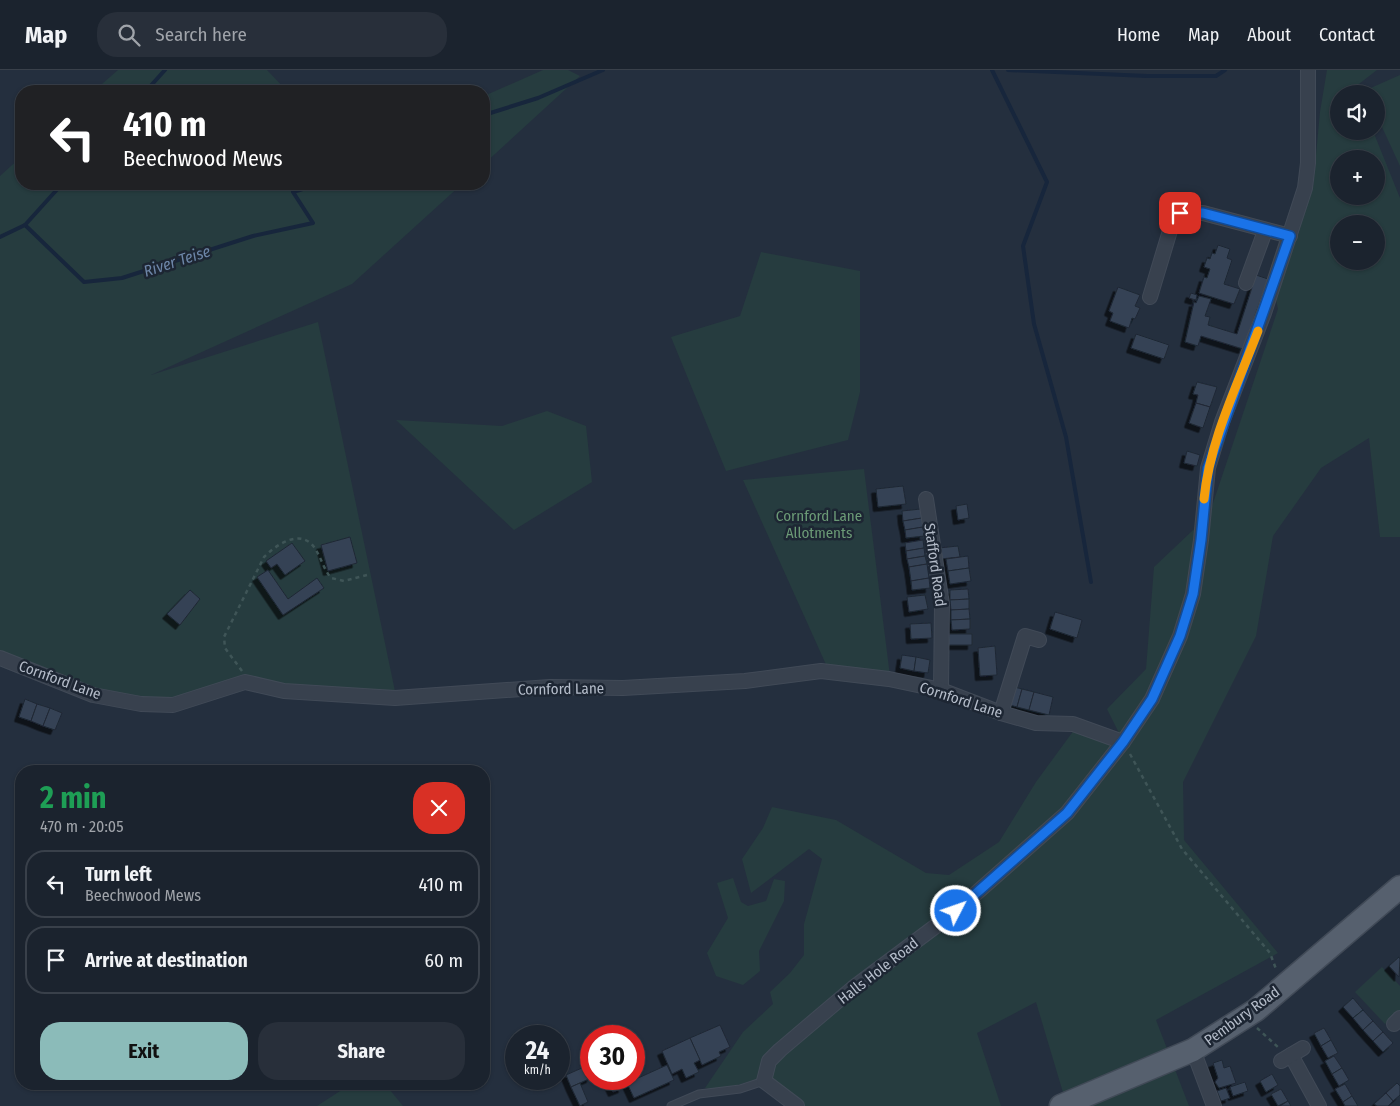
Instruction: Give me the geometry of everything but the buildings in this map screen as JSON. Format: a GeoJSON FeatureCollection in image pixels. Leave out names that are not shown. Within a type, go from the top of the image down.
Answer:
{"type":"FeatureCollection","features":[{"type":"Feature","properties":{"kind":"main road","name":"Pembury Road"},"geometry":{"type":"LineString","coordinates":[[1061,1106],[1193,1050],[1256,1010],[1400,887]]}},
{"type":"Feature","properties":{"kind":"street","name":"Halls Hole Road"},"geometry":{"type":"LineString","coordinates":[[764,1081],[769,1061],[780,1050],[853,988],[956,911],[1067,813],[1123,742],[1152,699],[1180,636],[1193,594],[1201,540],[1208,468],[1290,236],[1305,188],[1308,162],[1308,70]]}},
{"type":"Feature","properties":{"kind":"street"},"geometry":{"type":"LineString","coordinates":[[1150,297],[1172,224],[1180,213],[1203,213],[1290,236]]}},
{"type":"Feature","properties":{"kind":"street"},"geometry":{"type":"LineString","coordinates":[[1246,283],[1265,230]]}},
{"type":"Feature","properties":{"kind":"street","name":"Stafford Road"},"geometry":{"type":"LineString","coordinates":[[926,499],[942,604],[941,690]]}},
{"type":"Feature","properties":{"kind":"street"},"geometry":{"type":"LineString","coordinates":[[1001,713],[1025,636],[1039,640]]}},
{"type":"Feature","properties":{"kind":"street","name":"Cornford Lane"},"geometry":{"type":"LineString","coordinates":[[0,658],[93,695],[141,704],[173,705],[245,682],[284,691],[395,698],[550,687],[623,688],[736,681],[822,671],[889,679],[941,690],[1001,713],[1036,723],[1073,724],[1123,742]]}},
{"type":"Feature","properties":{"kind":"street"},"geometry":{"type":"LineString","coordinates":[[1304,1048],[1286,1058],[1319,1106]]}},
{"type":"Feature","properties":{"kind":"street"},"geometry":{"type":"LineString","coordinates":[[1193,1050],[1214,1106]]}},
{"type":"Feature","properties":{"kind":"street"},"geometry":{"type":"LineString","coordinates":[[764,1081],[797,1106]]}},
{"type":"Feature","properties":{"kind":"lane"},"geometry":{"type":"LineString","coordinates":[[671,1106],[699,1094],[740,1090],[764,1081]]}},
{"type":"Feature","properties":{"kind":"path"},"geometry":{"type":"LineString","coordinates":[[245,682],[242,669],[225,648],[224,637],[264,557],[274,547],[296,538],[306,540],[314,547],[331,578],[344,581],[367,575]]}},
{"type":"Feature","properties":{"kind":"path"},"geometry":{"type":"LineString","coordinates":[[1123,742],[1182,849],[1270,953],[1283,987]]}},
{"type":"Feature","properties":{"kind":"path"},"geometry":{"type":"LineString","coordinates":[[1253,1024],[1286,1058]]}},
{"type":"Feature","properties":{"kind":"green space"},"geometry":{"type":"Polygon","coordinates":[[[118,70],[267,70],[281,85],[101,85],[118,70]]]}},
{"type":"Feature","properties":{"kind":"green space"},"geometry":{"type":"Polygon","coordinates":[[[543,70],[568,70],[580,76],[490,158],[490,93],[543,70]]]}},
{"type":"Feature","properties":{"kind":"green space"},"geometry":{"type":"Polygon","coordinates":[[[1327,70],[1377,70],[1358,85],[1330,85],[1330,140],[1377,140],[1381,150],[1330,150],[1330,205],[1385,205],[1385,161],[1400,198],[1400,537],[1380,537],[1369,438],[1321,468],[1273,536],[1256,636],[1183,782],[1184,840],[1278,953],[1156,1020],[1189,1106],[1067,1106],[1036,1002],[977,1033],[1001,1106],[796,1106],[764,1077],[718,1091],[705,1088],[743,1032],[773,1004],[770,992],[790,973],[804,955],[804,924],[822,859],[809,849],[751,893],[742,859],[763,828],[772,807],[836,820],[926,873],[949,875],[999,842],[1036,782],[1077,726],[1123,741],[1107,709],[1146,669],[1154,567],[1209,515],[1278,309],[1275,294],[1313,187],[1320,112],[1327,70]]]}},
{"type":"Feature","properties":{"kind":"green space"},"geometry":{"type":"Polygon","coordinates":[[[1400,75],[1400,166],[1385,134],[1385,85],[1377,85],[1400,75]]]}},
{"type":"Feature","properties":{"kind":"green space"},"geometry":{"type":"Polygon","coordinates":[[[15,162],[15,190],[455,190],[352,284],[151,375],[318,322],[396,696],[245,682],[212,691],[141,704],[0,658],[0,176],[15,162]]]}},
{"type":"Feature","properties":{"kind":"green space"},"geometry":{"type":"Polygon","coordinates":[[[761,252],[860,271],[860,392],[848,440],[726,471],[671,337],[740,316],[761,252]]]}},
{"type":"Feature","properties":{"kind":"green space"},"geometry":{"type":"Polygon","coordinates":[[[547,411],[586,426],[592,482],[514,530],[396,420],[502,426],[547,411]]]}},
{"type":"Feature","properties":{"kind":"green space","name":"Cornford Lane Allotments"},"geometry":{"type":"Polygon","coordinates":[[[864,469],[890,676],[828,669],[743,480],[864,469]]]}},
{"type":"Feature","properties":{"kind":"green space"},"geometry":{"type":"Polygon","coordinates":[[[733,878],[741,902],[748,906],[766,901],[774,879],[785,881],[784,901],[759,951],[760,971],[743,985],[716,976],[707,953],[728,918],[717,883],[733,878]]]}},
{"type":"Feature","properties":{"kind":"green space"},"geometry":{"type":"Polygon","coordinates":[[[1382,967],[1400,986],[1400,1010],[1385,1024],[1355,992],[1382,967]]]}},
{"type":"Feature","properties":{"kind":"green space"},"geometry":{"type":"Polygon","coordinates":[[[342,1090],[390,1090],[403,1106],[317,1106],[342,1090]]]}},
{"type":"Feature","properties":{"kind":"waterway"},"geometry":{"type":"LineString","coordinates":[[151,85],[165,70]]}},
{"type":"Feature","properties":{"kind":"waterway","name":"River Teise"},"geometry":{"type":"LineString","coordinates":[[490,113],[538,98],[603,70]]}},
{"type":"Feature","properties":{"kind":"waterway"},"geometry":{"type":"LineString","coordinates":[[992,70],[1047,182],[1023,246],[1034,324],[1066,437],[1091,582]]}},
{"type":"Feature","properties":{"kind":"waterway","name":"River Teise"},"geometry":{"type":"LineString","coordinates":[[1008,70],[1147,76],[1216,76],[1225,70]]}},
{"type":"Feature","properties":{"kind":"waterway"},"geometry":{"type":"LineString","coordinates":[[0,237],[25,225],[57,190]]}},
{"type":"Feature","properties":{"kind":"waterway","name":"River Teise"},"geometry":{"type":"LineString","coordinates":[[25,225],[84,282],[122,278],[253,236],[313,223],[293,192],[300,190]]}},
{"type":"Feature","properties":{"kind":"slow traffic"},"geometry":{"type":"LineString","coordinates":[[1204,499],[1208,468],[1222,422],[1258,331]]}},
{"type":"Feature","properties":{"kind":"route"},"geometry":{"type":"LineString","coordinates":[[956,911],[1067,813],[1123,742],[1152,699],[1180,636],[1193,594],[1201,540],[1208,468],[1222,422],[1239,382],[1290,236],[1203,213],[1180,213]]}}]}
